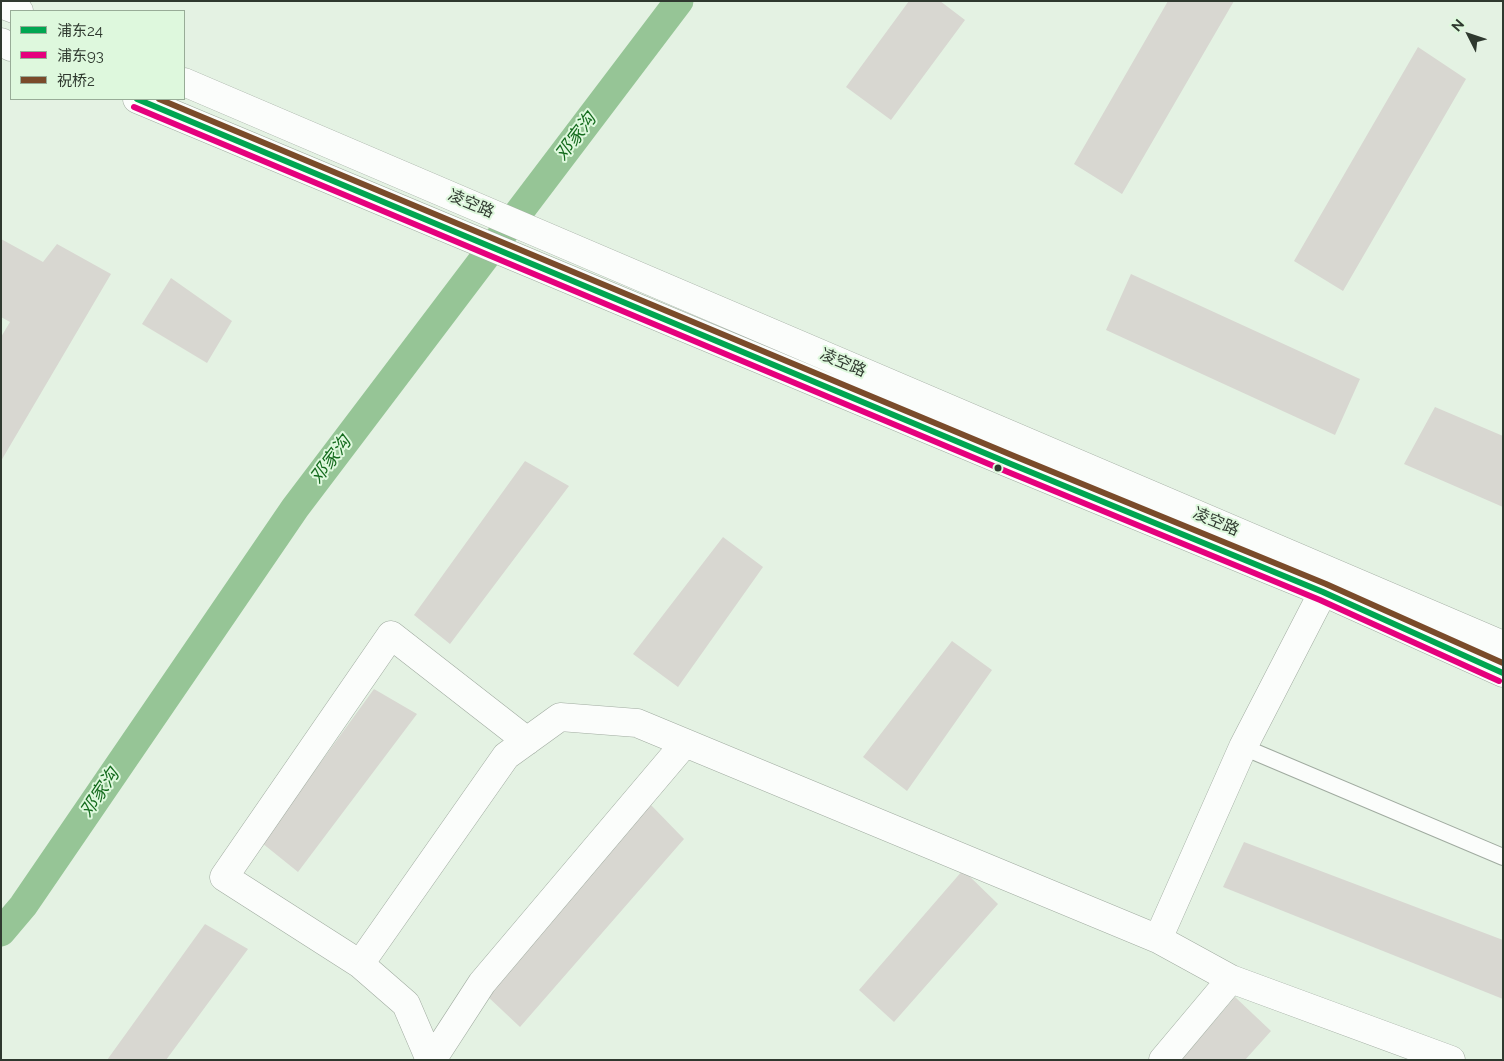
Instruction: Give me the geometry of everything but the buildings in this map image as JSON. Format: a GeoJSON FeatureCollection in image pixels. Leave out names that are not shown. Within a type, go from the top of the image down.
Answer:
{"type":"FeatureCollection","features":[{"type":"Feature","properties":{"kind":"street"},"geometry":{"type":"LineString","coordinates":[[1,4],[16,10]]}},
{"type":"Feature","properties":{"kind":"street","name":"凌空路"},"geometry":{"type":"LineString","coordinates":[[185,82],[1503,645]]}},
{"type":"Feature","properties":{"kind":"street","name":"凌空路"},"geometry":{"type":"LineString","coordinates":[[139,100],[1011,464],[1323,592],[1503,673]]}},
{"type":"Feature","properties":{"kind":"street"},"geometry":{"type":"LineString","coordinates":[[1158,939],[1243,747],[1323,592]]}},
{"type":"Feature","properties":{"kind":"street"},"geometry":{"type":"LineString","coordinates":[[431,1060],[406,1004],[360,964],[224,877],[391,635],[526,741]]}},
{"type":"Feature","properties":{"kind":"street"},"geometry":{"type":"LineString","coordinates":[[360,964],[506,756],[560,717],[637,723],[1158,939],[1231,979],[1451,1060]]}},
{"type":"Feature","properties":{"kind":"street"},"geometry":{"type":"LineString","coordinates":[[431,1060],[482,983],[686,743]]}},
{"type":"Feature","properties":{"kind":"street"},"geometry":{"type":"LineString","coordinates":[[1163,1060],[1231,979]]}},
{"type":"Feature","properties":{"kind":"lane"},"geometry":{"type":"LineString","coordinates":[[1243,747],[1503,857]]}},
{"type":"Feature","properties":{"kind":"waterway","name":"邓家沟"},"geometry":{"type":"LineString","coordinates":[[1,932],[23,906],[295,508],[679,1]]}},
{"type":"Feature","properties":{"kind":"transit line","name":"浦东24"},"geometry":{"type":"LineString","coordinates":[[139,100],[1011,464],[1323,592],[1503,673]]}},
{"type":"Feature","properties":{"kind":"transit line","name":"祝桥2"},"geometry":{"type":"LineString","coordinates":[[161,100],[1014,456],[1326,584],[1503,663]]}},
{"type":"Feature","properties":{"kind":"transit line","name":"浦东93"},"geometry":{"type":"LineString","coordinates":[[134,107],[1008,472],[1320,600],[1499,681]]}}]}
